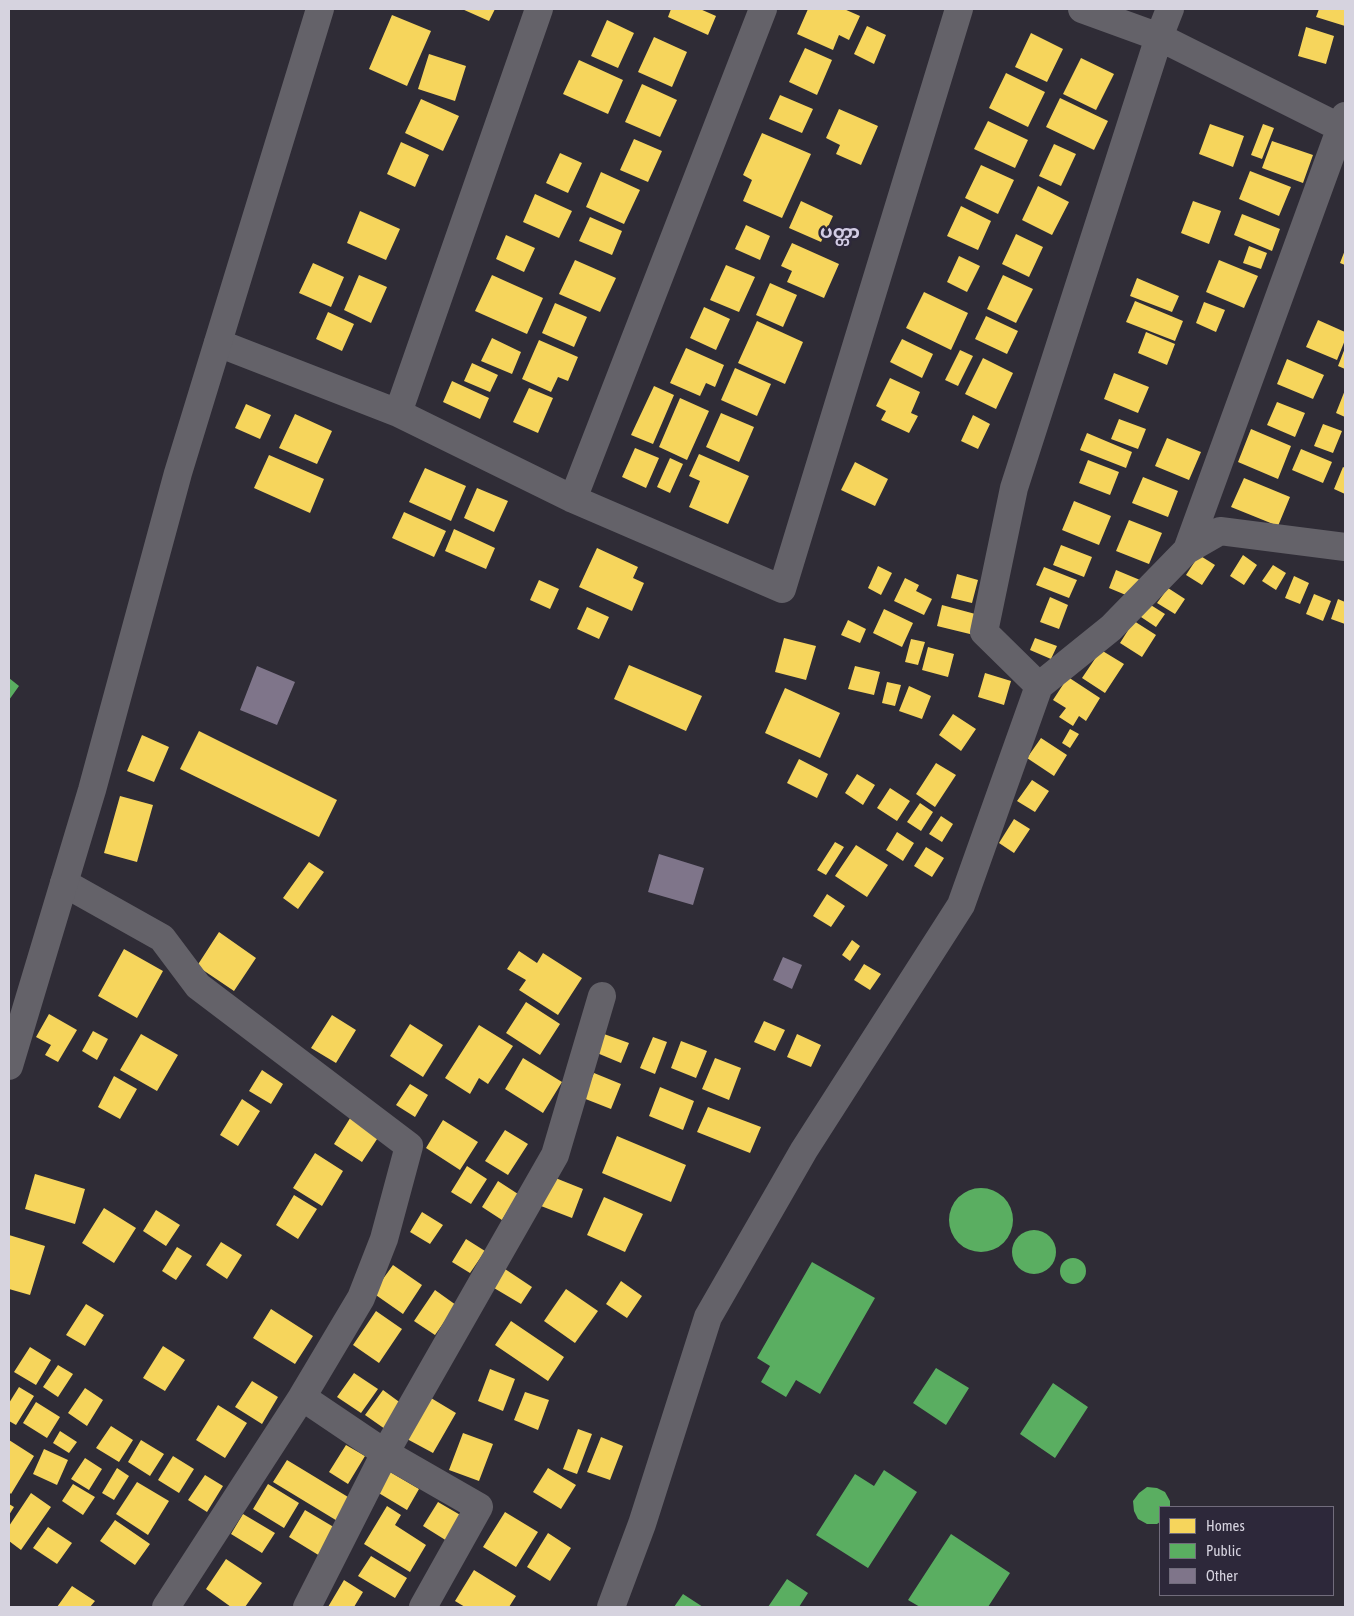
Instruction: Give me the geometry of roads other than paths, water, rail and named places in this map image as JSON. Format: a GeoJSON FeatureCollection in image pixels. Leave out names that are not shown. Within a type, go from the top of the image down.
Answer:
{"type":"FeatureCollection","features":[{"type":"Feature","properties":{"kind":"street"},"geometry":{"type":"LineString","coordinates":[[9,1066],[92,790],[178,474],[320,9]]}},
{"type":"Feature","properties":{"kind":"street"},"geometry":{"type":"LineString","coordinates":[[398,413],[539,9]]}},
{"type":"Feature","properties":{"kind":"street"},"geometry":{"type":"LineString","coordinates":[[572,498],[764,9]]}},
{"type":"Feature","properties":{"kind":"street"},"geometry":{"type":"LineString","coordinates":[[218,343],[398,413],[572,498],[782,590],[959,9]]}},
{"type":"Feature","properties":{"kind":"street"},"geometry":{"type":"LineString","coordinates":[[1082,9],[1159,37],[1343,122],[1188,550]]}},
{"type":"Feature","properties":{"kind":"street"},"geometry":{"type":"LineString","coordinates":[[1039,686],[984,632],[1014,488],[1159,37],[1170,9]]}},
{"type":"Feature","properties":{"kind":"street"},"geometry":{"type":"LineString","coordinates":[[611,1607],[642,1524],[708,1317],[804,1150],[961,905],[1039,686],[1110,628],[1188,550],[1220,532],[1345,547]]}},
{"type":"Feature","properties":{"kind":"street"},"geometry":{"type":"LineString","coordinates":[[64,883],[162,938],[198,986],[409,1146],[384,1239],[361,1298],[302,1397],[166,1607]]}},
{"type":"Feature","properties":{"kind":"street"},"geometry":{"type":"LineString","coordinates":[[307,1607],[384,1452],[555,1156],[602,996]]}},
{"type":"Feature","properties":{"kind":"street"},"geometry":{"type":"LineString","coordinates":[[302,1397],[384,1452],[479,1507],[423,1607]]}},
{"type":"Feature","properties":{"kind":"district","name":"ပတ္တာ"},"geometry":{"type":"Point","coordinates":[840,232]}}]}
